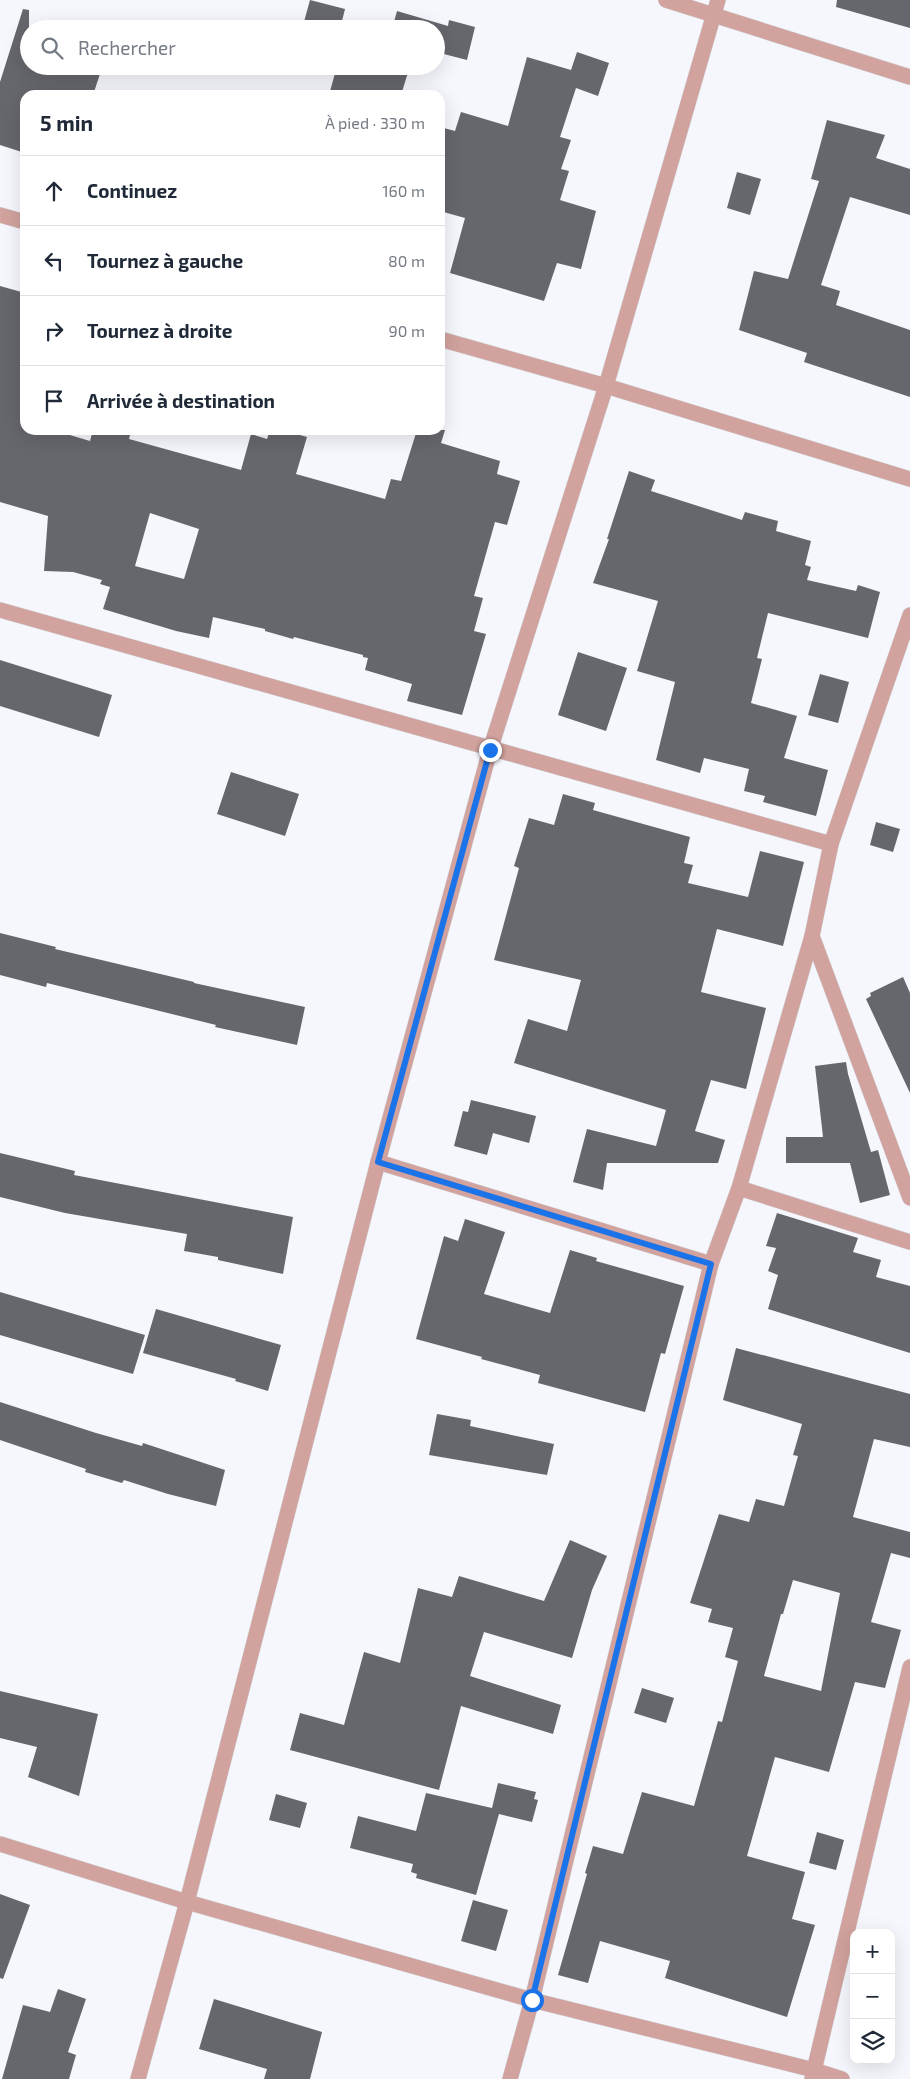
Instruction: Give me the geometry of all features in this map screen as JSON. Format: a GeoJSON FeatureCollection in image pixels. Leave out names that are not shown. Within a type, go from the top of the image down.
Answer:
{"type":"FeatureCollection","features":[{"type":"Feature","properties":{"kind":"street"},"geometry":{"type":"LineString","coordinates":[[666,0],[716,7],[910,77]]}},
{"type":"Feature","properties":{"kind":"street"},"geometry":{"type":"LineString","coordinates":[[138,2079],[187,1902],[378,1162],[490,750],[606,386],[716,7]]}},
{"type":"Feature","properties":{"kind":"street"},"geometry":{"type":"LineString","coordinates":[[0,215],[20,221]]}},
{"type":"Feature","properties":{"kind":"street"},"geometry":{"type":"LineString","coordinates":[[445,340],[606,386],[910,479]]}},
{"type":"Feature","properties":{"kind":"street"},"geometry":{"type":"LineString","coordinates":[[0,610],[490,750],[832,844]]}},
{"type":"Feature","properties":{"kind":"street"},"geometry":{"type":"LineString","coordinates":[[510,2079],[532,2000],[711,1264],[739,1188],[812,936],[832,844],[910,615]]}},
{"type":"Feature","properties":{"kind":"street"},"geometry":{"type":"LineString","coordinates":[[812,936],[910,1198]]}},
{"type":"Feature","properties":{"kind":"street"},"geometry":{"type":"LineString","coordinates":[[378,1162],[711,1264]]}},
{"type":"Feature","properties":{"kind":"street"},"geometry":{"type":"LineString","coordinates":[[739,1188],[910,1242]]}},
{"type":"Feature","properties":{"kind":"street"},"geometry":{"type":"LineString","coordinates":[[813,2075],[910,1667]]}},
{"type":"Feature","properties":{"kind":"street"},"geometry":{"type":"LineString","coordinates":[[0,1844],[187,1902],[532,2000],[813,2075],[842,2079]]}},
{"type":"Feature","properties":{"kind":"building"},"geometry":{"type":"Polygon","coordinates":[[[310,0],[345,9],[342,20],[304,20],[310,0]]]}},
{"type":"Feature","properties":{"kind":"building"},"geometry":{"type":"Polygon","coordinates":[[[837,0],[910,0],[910,28],[836,7],[837,0]]]}},
{"type":"Feature","properties":{"kind":"building"},"geometry":{"type":"Polygon","coordinates":[[[23,9],[29,10],[29,20],[20,20],[20,75],[100,75],[95,90],[20,90],[20,151],[0,145],[0,82],[23,9]]]}},
{"type":"Feature","properties":{"kind":"building"},"geometry":{"type":"Polygon","coordinates":[[[397,11],[428,20],[394,20],[397,11]]]}},
{"type":"Feature","properties":{"kind":"building"},"geometry":{"type":"Polygon","coordinates":[[[449,20],[475,27],[467,60],[445,54],[445,25],[448,26],[449,20]]]}},
{"type":"Feature","properties":{"kind":"building"},"geometry":{"type":"Polygon","coordinates":[[[577,52],[609,63],[598,96],[576,88],[560,137],[571,140],[561,169],[569,171],[560,200],[596,211],[581,269],[557,263],[544,301],[450,273],[465,218],[445,212],[445,128],[455,131],[461,112],[508,126],[527,57],[571,70],[577,52]]]}},
{"type":"Feature","properties":{"kind":"building"},"geometry":{"type":"Polygon","coordinates":[[[335,75],[407,75],[403,90],[330,90],[335,75]]]}},
{"type":"Feature","properties":{"kind":"building"},"geometry":{"type":"Polygon","coordinates":[[[827,120],[885,135],[876,158],[910,169],[910,215],[850,197],[821,285],[840,291],[836,305],[910,330],[910,397],[804,362],[807,353],[739,330],[754,271],[788,279],[819,181],[811,179],[827,120]]]}},
{"type":"Feature","properties":{"kind":"building"},"geometry":{"type":"Polygon","coordinates":[[[737,172],[761,179],[750,215],[727,208],[737,172]]]}},
{"type":"Feature","properties":{"kind":"building"},"geometry":{"type":"Polygon","coordinates":[[[0,286],[20,292],[20,435],[70,435],[90,441],[92,435],[130,435],[129,439],[241,470],[251,435],[267,439],[268,435],[300,435],[307,437],[296,474],[385,499],[391,479],[401,481],[415,435],[443,435],[441,443],[500,461],[497,474],[520,481],[507,525],[495,522],[474,596],[483,598],[474,631],[486,634],[462,715],[407,701],[412,684],[365,670],[368,658],[363,657],[363,655],[294,637],[293,639],[265,631],[265,629],[213,617],[209,638],[176,631],[103,609],[110,587],[100,584],[102,580],[73,572],[44,571],[48,516],[0,502],[0,286]],[[150,513],[135,566],[184,579],[199,529],[150,513]]]}},
{"type":"Feature","properties":{"kind":"building"},"geometry":{"type":"Polygon","coordinates":[[[629,471],[655,480],[651,491],[742,520],[745,512],[778,521],[776,531],[811,541],[805,565],[811,567],[807,580],[856,591],[858,585],[880,592],[868,638],[768,613],[757,658],[762,659],[751,703],[797,716],[784,758],[828,770],[816,816],[763,802],[765,796],[744,791],[749,769],[704,758],[700,773],[656,760],[675,682],[637,671],[658,601],[593,583],[609,539],[607,539],[629,471]]]}},
{"type":"Feature","properties":{"kind":"building"},"geometry":{"type":"Polygon","coordinates":[[[578,652],[627,668],[606,731],[558,715],[578,652]]]}},
{"type":"Feature","properties":{"kind":"building"},"geometry":{"type":"Polygon","coordinates":[[[0,660],[112,695],[99,737],[0,706],[0,660]]]}},
{"type":"Feature","properties":{"kind":"building"},"geometry":{"type":"Polygon","coordinates":[[[820,674],[849,682],[838,723],[808,715],[820,674]]]}},
{"type":"Feature","properties":{"kind":"building"},"geometry":{"type":"Polygon","coordinates":[[[231,772],[299,794],[285,836],[217,814],[231,772]]]}},
{"type":"Feature","properties":{"kind":"building"},"geometry":{"type":"Polygon","coordinates":[[[563,794],[595,803],[593,810],[690,837],[684,863],[693,865],[688,883],[748,897],[760,851],[804,862],[783,946],[717,929],[701,992],[766,1008],[746,1089],[711,1080],[695,1131],[725,1140],[718,1163],[607,1163],[603,1190],[573,1182],[587,1129],[656,1146],[666,1110],[514,1063],[528,1019],[567,1031],[581,980],[494,960],[519,868],[514,866],[529,818],[554,825],[563,794]]]}},
{"type":"Feature","properties":{"kind":"building"},"geometry":{"type":"Polygon","coordinates":[[[876,822],[900,829],[893,852],[870,845],[876,822]]]}},
{"type":"Feature","properties":{"kind":"building"},"geometry":{"type":"Polygon","coordinates":[[[0,933],[56,947],[55,949],[194,983],[305,1007],[297,1045],[215,1027],[216,1025],[47,983],[46,987],[0,975],[0,933]]]}},
{"type":"Feature","properties":{"kind":"building"},"geometry":{"type":"Polygon","coordinates":[[[903,977],[910,993],[910,1093],[866,999],[871,996],[870,993],[903,977]]]}},
{"type":"Feature","properties":{"kind":"building"},"geometry":{"type":"Polygon","coordinates":[[[846,1062],[871,1152],[878,1150],[890,1195],[860,1203],[850,1163],[786,1163],[786,1137],[823,1137],[815,1066],[846,1062]]]}},
{"type":"Feature","properties":{"kind":"building"},"geometry":{"type":"Polygon","coordinates":[[[471,1100],[536,1116],[529,1143],[493,1133],[487,1155],[454,1146],[463,1111],[468,1112],[471,1100]]]}},
{"type":"Feature","properties":{"kind":"building"},"geometry":{"type":"Polygon","coordinates":[[[0,1153],[75,1171],[74,1175],[293,1217],[283,1274],[218,1260],[218,1257],[184,1251],[187,1234],[65,1213],[0,1197],[0,1153]]]}},
{"type":"Feature","properties":{"kind":"building"},"geometry":{"type":"Polygon","coordinates":[[[777,1213],[858,1238],[853,1252],[881,1260],[876,1277],[910,1286],[910,1353],[768,1309],[778,1275],[768,1271],[776,1248],[766,1246],[777,1213]]]}},
{"type":"Feature","properties":{"kind":"building"},"geometry":{"type":"Polygon","coordinates":[[[465,1219],[505,1232],[484,1294],[550,1313],[570,1250],[597,1258],[596,1261],[684,1286],[665,1354],[661,1353],[645,1412],[538,1383],[540,1375],[416,1339],[444,1236],[458,1241],[465,1219]]]}},
{"type":"Feature","properties":{"kind":"building"},"geometry":{"type":"Polygon","coordinates":[[[0,1292],[145,1335],[133,1374],[0,1335],[0,1292]]]}},
{"type":"Feature","properties":{"kind":"building"},"geometry":{"type":"Polygon","coordinates":[[[156,1309],[281,1345],[268,1391],[235,1381],[236,1379],[143,1353],[156,1309]]]}},
{"type":"Feature","properties":{"kind":"building"},"geometry":{"type":"Polygon","coordinates":[[[736,1348],[910,1394],[910,1447],[874,1439],[853,1517],[910,1532],[910,1558],[891,1553],[871,1622],[901,1630],[885,1688],[855,1682],[829,1772],[775,1757],[747,1856],[805,1872],[792,1919],[815,1925],[787,2017],[665,1978],[670,1961],[600,1941],[588,1983],[558,1975],[587,1874],[585,1873],[593,1846],[623,1854],[642,1792],[694,1806],[718,1721],[722,1722],[738,1661],[725,1657],[733,1628],[708,1622],[712,1609],[690,1603],[719,1514],[749,1522],[756,1499],[784,1506],[798,1456],[793,1455],[802,1424],[723,1400],[736,1348]],[[793,1580],[783,1614],[781,1614],[764,1676],[821,1691],[840,1593],[793,1580]]]}},
{"type":"Feature","properties":{"kind":"building"},"geometry":{"type":"Polygon","coordinates":[[[0,1402],[96,1433],[142,1446],[143,1443],[225,1470],[216,1506],[168,1494],[124,1480],[122,1483],[85,1472],[86,1469],[0,1440],[0,1402]]]}},
{"type":"Feature","properties":{"kind":"building"},"geometry":{"type":"Polygon","coordinates":[[[437,1414],[471,1420],[470,1426],[554,1444],[547,1475],[429,1455],[437,1414]]]}},
{"type":"Feature","properties":{"kind":"building"},"geometry":{"type":"Polygon","coordinates":[[[570,1540],[607,1556],[592,1590],[572,1658],[484,1632],[470,1676],[561,1705],[553,1734],[461,1706],[439,1790],[290,1750],[300,1713],[344,1725],[364,1652],[400,1663],[418,1588],[452,1597],[459,1576],[544,1601],[570,1540]]]}},
{"type":"Feature","properties":{"kind":"building"},"geometry":{"type":"Polygon","coordinates":[[[642,1688],[674,1698],[666,1723],[634,1713],[642,1688]]]}},
{"type":"Feature","properties":{"kind":"building"},"geometry":{"type":"Polygon","coordinates":[[[0,1691],[98,1714],[79,1796],[28,1777],[37,1747],[0,1738],[0,1691]]]}},
{"type":"Feature","properties":{"kind":"building"},"geometry":{"type":"Polygon","coordinates":[[[498,1783],[536,1792],[534,1799],[538,1800],[532,1822],[499,1814],[476,1895],[416,1878],[417,1874],[411,1872],[413,1864],[350,1848],[358,1816],[416,1831],[426,1793],[492,1808],[498,1783]]]}},
{"type":"Feature","properties":{"kind":"building"},"geometry":{"type":"Polygon","coordinates":[[[276,1794],[307,1803],[300,1828],[269,1820],[276,1794]]]}},
{"type":"Feature","properties":{"kind":"building"},"geometry":{"type":"Polygon","coordinates":[[[817,1832],[844,1840],[836,1870],[809,1863],[817,1832]]]}},
{"type":"Feature","properties":{"kind":"building"},"geometry":{"type":"Polygon","coordinates":[[[0,1894],[30,1905],[3,1979],[0,1978],[0,1894]]]}},
{"type":"Feature","properties":{"kind":"building"},"geometry":{"type":"Polygon","coordinates":[[[473,1900],[508,1910],[496,1951],[461,1941],[473,1900]]]}},
{"type":"Feature","properties":{"kind":"building"},"geometry":{"type":"Polygon","coordinates":[[[58,1989],[86,1999],[68,2052],[76,2055],[69,2079],[2,2079],[23,2005],[50,2012],[58,1989]]]}},
{"type":"Feature","properties":{"kind":"building"},"geometry":{"type":"Polygon","coordinates":[[[214,1999],[322,2032],[310,2079],[264,2079],[267,2069],[199,2049],[214,1999]]]}},
{"type":"Feature","properties":{"kind":"route"},"geometry":{"type":"LineString","coordinates":[[490,750],[378,1162],[711,1264],[532,2000]]}}]}
